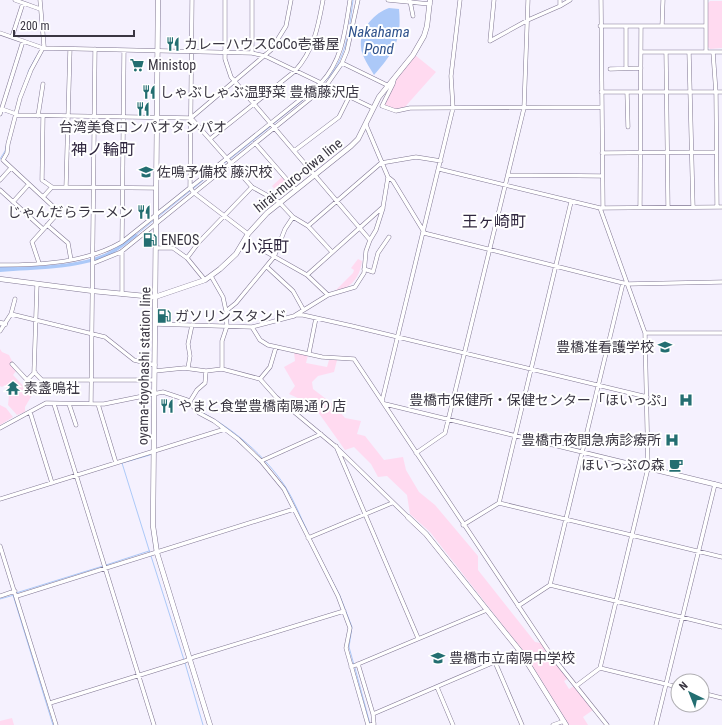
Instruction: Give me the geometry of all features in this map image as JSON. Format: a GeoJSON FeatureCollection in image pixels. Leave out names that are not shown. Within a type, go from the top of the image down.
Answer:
{"type":"FeatureCollection","features":[{"type":"Feature","properties":{"kind":"main road","name":"oyama-toyohashi station line"},"geometry":{"type":"LineString","coordinates":[[158,0],[153,526],[155,553],[185,661],[210,725]]}},
{"type":"Feature","properties":{"kind":"main road","name":"hirai-muro-oiwa line"},"geometry":{"type":"LineString","coordinates":[[0,279],[93,292],[155,297],[205,280],[236,254],[256,223],[279,202],[358,139],[373,108],[388,86],[413,55],[424,36],[427,26],[430,2]]}},
{"type":"Feature","properties":{"kind":"main road"},"geometry":{"type":"LineString","coordinates":[[648,468],[722,486]]}},
{"type":"Feature","properties":{"kind":"main road"},"geometry":{"type":"LineString","coordinates":[[408,517],[426,534],[520,651],[565,723]]}},
{"type":"Feature","properties":{"kind":"street"},"geometry":{"type":"LineString","coordinates":[[15,0],[40,9]]}},
{"type":"Feature","properties":{"kind":"street"},"geometry":{"type":"LineString","coordinates":[[39,263],[32,242],[59,212],[3,160],[7,153],[16,114],[31,70],[43,48],[44,40],[40,0]]}},
{"type":"Feature","properties":{"kind":"street"},"geometry":{"type":"LineString","coordinates":[[192,0],[190,187],[193,192],[224,214],[248,234]]}},
{"type":"Feature","properties":{"kind":"street"},"geometry":{"type":"LineString","coordinates":[[225,0],[224,52],[229,72],[274,128],[370,240]]}},
{"type":"Feature","properties":{"kind":"street"},"geometry":{"type":"LineString","coordinates":[[252,0],[252,53]]}},
{"type":"Feature","properties":{"kind":"street"},"geometry":{"type":"LineString","coordinates":[[2,109],[16,114],[38,116],[158,116],[191,118],[265,56],[277,43],[286,26],[291,0]]}},
{"type":"Feature","properties":{"kind":"street"},"geometry":{"type":"LineString","coordinates":[[210,139],[295,71],[304,61],[314,42],[323,0]]}},
{"type":"Feature","properties":{"kind":"street"},"geometry":{"type":"LineString","coordinates":[[0,265],[71,260],[94,256],[105,252],[122,242],[321,84],[330,73],[340,54],[350,0]]}},
{"type":"Feature","properties":{"kind":"street"},"geometry":{"type":"LineString","coordinates":[[94,264],[122,251],[230,162],[326,86],[342,64],[349,45],[358,0]]}},
{"type":"Feature","properties":{"kind":"street"},"geometry":{"type":"LineString","coordinates":[[388,0],[430,2]]}},
{"type":"Feature","properties":{"kind":"street"},"geometry":{"type":"LineString","coordinates":[[384,402],[398,337],[453,108],[451,76],[460,0]]}},
{"type":"Feature","properties":{"kind":"street"},"geometry":{"type":"LineString","coordinates":[[494,0],[490,41],[528,20],[570,0]]}},
{"type":"Feature","properties":{"kind":"street"},"geometry":{"type":"LineString","coordinates":[[416,453],[445,433],[465,353],[524,108],[528,0]]}},
{"type":"Feature","properties":{"kind":"street"},"geometry":{"type":"LineString","coordinates":[[560,0],[560,6]]}},
{"type":"Feature","properties":{"kind":"street"},"geometry":{"type":"LineString","coordinates":[[576,686],[600,668],[648,468],[645,333],[625,283],[602,208],[600,0]]}},
{"type":"Feature","properties":{"kind":"street"},"geometry":{"type":"LineString","coordinates":[[662,26],[663,0]]}},
{"type":"Feature","properties":{"kind":"street"},"geometry":{"type":"LineString","coordinates":[[706,0],[706,52]]}},
{"type":"Feature","properties":{"kind":"street"},"geometry":{"type":"LineString","coordinates":[[410,1],[413,16]]}},
{"type":"Feature","properties":{"kind":"street"},"geometry":{"type":"LineString","coordinates":[[12,37],[23,3]]}},
{"type":"Feature","properties":{"kind":"street"},"geometry":{"type":"LineString","coordinates":[[600,26],[706,26]]}},
{"type":"Feature","properties":{"kind":"street"},"geometry":{"type":"LineString","coordinates":[[626,26],[626,68]]}},
{"type":"Feature","properties":{"kind":"street"},"geometry":{"type":"LineString","coordinates":[[640,207],[641,26]]}},
{"type":"Feature","properties":{"kind":"street"},"geometry":{"type":"LineString","coordinates":[[0,33],[43,48],[252,53],[265,56],[373,108]]}},
{"type":"Feature","properties":{"kind":"street"},"geometry":{"type":"LineString","coordinates":[[0,114],[23,41]]}},
{"type":"Feature","properties":{"kind":"street"},"geometry":{"type":"LineString","coordinates":[[66,187],[70,49]]}},
{"type":"Feature","properties":{"kind":"street"},"geometry":{"type":"LineString","coordinates":[[91,404],[94,264],[95,49]]}},
{"type":"Feature","properties":{"kind":"street"},"geometry":{"type":"LineString","coordinates":[[122,242],[124,50]]}},
{"type":"Feature","properties":{"kind":"street"},"geometry":{"type":"LineString","coordinates":[[641,52],[722,52]]}},
{"type":"Feature","properties":{"kind":"street"},"geometry":{"type":"LineString","coordinates":[[666,52],[668,206]]}},
{"type":"Feature","properties":{"kind":"street"},"geometry":{"type":"LineString","coordinates":[[689,52],[693,207]]}},
{"type":"Feature","properties":{"kind":"street"},"geometry":{"type":"LineString","coordinates":[[713,52],[716,92],[717,207]]}},
{"type":"Feature","properties":{"kind":"street"},"geometry":{"type":"LineString","coordinates":[[342,64],[388,86]]}},
{"type":"Feature","properties":{"kind":"street"},"geometry":{"type":"LineString","coordinates":[[610,69],[641,68]]}},
{"type":"Feature","properties":{"kind":"street"},"geometry":{"type":"LineString","coordinates":[[394,80],[383,102],[383,108],[396,111],[410,108],[601,107]]}},
{"type":"Feature","properties":{"kind":"street"},"geometry":{"type":"LineString","coordinates":[[38,116],[43,84]]}},
{"type":"Feature","properties":{"kind":"street"},"geometry":{"type":"LineString","coordinates":[[601,92],[722,92]]}},
{"type":"Feature","properties":{"kind":"street"},"geometry":{"type":"LineString","coordinates":[[627,92],[628,127]]}},
{"type":"Feature","properties":{"kind":"street"},"geometry":{"type":"LineString","coordinates":[[294,151],[339,117],[349,97]]}},
{"type":"Feature","properties":{"kind":"street"},"geometry":{"type":"LineString","coordinates":[[43,116],[42,180],[52,187],[156,188]]}},
{"type":"Feature","properties":{"kind":"street"},"geometry":{"type":"LineString","coordinates":[[191,118],[252,186],[279,202],[293,217],[308,226],[332,252]]}},
{"type":"Feature","properties":{"kind":"street"},"geometry":{"type":"LineString","coordinates":[[366,125],[388,177],[393,181],[424,233],[490,251],[625,283],[722,282]]}},
{"type":"Feature","properties":{"kind":"street"},"geometry":{"type":"LineString","coordinates":[[255,143],[295,189]]}},
{"type":"Feature","properties":{"kind":"street"},"geometry":{"type":"LineString","coordinates":[[602,153],[667,151],[716,152]]}},
{"type":"Feature","properties":{"kind":"street"},"geometry":{"type":"LineString","coordinates":[[308,226],[381,162],[416,157],[441,161]]}},
{"type":"Feature","properties":{"kind":"street"},"geometry":{"type":"LineString","coordinates":[[0,180],[11,168]]}},
{"type":"Feature","properties":{"kind":"street"},"geometry":{"type":"LineString","coordinates":[[439,169],[602,208],[668,206],[722,207]]}},
{"type":"Feature","properties":{"kind":"street"},"geometry":{"type":"LineString","coordinates":[[508,175],[602,176]]}},
{"type":"Feature","properties":{"kind":"street"},"geometry":{"type":"LineString","coordinates":[[294,316],[303,309],[328,295],[355,287],[364,269],[366,251],[376,230],[384,207],[388,177]]}},
{"type":"Feature","properties":{"kind":"street"},"geometry":{"type":"LineString","coordinates":[[13,202],[29,184]]}},
{"type":"Feature","properties":{"kind":"street"},"geometry":{"type":"LineString","coordinates":[[187,258],[224,214],[252,186]]}},
{"type":"Feature","properties":{"kind":"street"},"geometry":{"type":"LineString","coordinates":[[43,197],[52,187]]}},
{"type":"Feature","properties":{"kind":"street"},"geometry":{"type":"LineString","coordinates":[[0,190],[43,229]]}},
{"type":"Feature","properties":{"kind":"street"},"geometry":{"type":"LineString","coordinates":[[499,503],[572,202]]}},
{"type":"Feature","properties":{"kind":"street"},"geometry":{"type":"LineString","coordinates":[[307,275],[384,207]]}},
{"type":"Feature","properties":{"kind":"street"},"geometry":{"type":"LineString","coordinates":[[226,311],[236,303],[267,267],[274,257],[285,229],[293,217]]}},
{"type":"Feature","properties":{"kind":"street"},"geometry":{"type":"LineString","coordinates":[[47,225],[68,243],[71,260]]}},
{"type":"Feature","properties":{"kind":"street"},"geometry":{"type":"LineString","coordinates":[[364,269],[373,272],[380,250],[389,237]]}},
{"type":"Feature","properties":{"kind":"street"},"geometry":{"type":"LineString","coordinates":[[245,240],[307,275],[328,295]]}},
{"type":"Feature","properties":{"kind":"street"},"geometry":{"type":"LineString","coordinates":[[156,248],[172,248],[187,258],[205,280]]}},
{"type":"Feature","properties":{"kind":"street"},"geometry":{"type":"LineString","coordinates":[[122,251],[122,294]]}},
{"type":"Feature","properties":{"kind":"street"},"geometry":{"type":"LineString","coordinates":[[267,267],[293,291],[303,309]]}},
{"type":"Feature","properties":{"kind":"street"},"geometry":{"type":"LineString","coordinates":[[211,276],[223,298],[226,311],[227,326],[222,341],[222,369]]}},
{"type":"Feature","properties":{"kind":"street"},"geometry":{"type":"LineString","coordinates":[[518,606],[550,585],[598,386],[625,283]]}},
{"type":"Feature","properties":{"kind":"street"},"geometry":{"type":"LineString","coordinates":[[37,284],[35,372],[42,380],[154,380]]}},
{"type":"Feature","properties":{"kind":"street"},"geometry":{"type":"LineString","coordinates":[[0,331],[2,324],[11,314],[15,299]]}},
{"type":"Feature","properties":{"kind":"street"},"geometry":{"type":"LineString","coordinates":[[11,314],[105,337],[134,360],[155,365]]}},
{"type":"Feature","properties":{"kind":"street"},"geometry":{"type":"LineString","coordinates":[[155,324],[252,327],[303,315],[647,397]]}},
{"type":"Feature","properties":{"kind":"street"},"geometry":{"type":"LineString","coordinates":[[309,353],[316,318]]}},
{"type":"Feature","properties":{"kind":"street"},"geometry":{"type":"LineString","coordinates":[[188,368],[190,358],[188,344],[192,324]]}},
{"type":"Feature","properties":{"kind":"street"},"geometry":{"type":"LineString","coordinates":[[252,327],[263,342],[268,346],[309,353],[322,357],[354,359],[384,402],[463,525],[551,654],[608,725]]}},
{"type":"Feature","properties":{"kind":"street"},"geometry":{"type":"LineString","coordinates":[[645,333],[722,332]]}},
{"type":"Feature","properties":{"kind":"street"},"geometry":{"type":"LineString","coordinates":[[260,379],[270,367],[276,347]]}},
{"type":"Feature","properties":{"kind":"street"},"geometry":{"type":"LineString","coordinates":[[12,364],[27,380],[35,372]]}},
{"type":"Feature","properties":{"kind":"street"},"geometry":{"type":"LineString","coordinates":[[154,371],[188,368],[206,371],[222,369],[260,379],[276,397],[336,446],[392,503],[408,517]]}},
{"type":"Feature","properties":{"kind":"street"},"geometry":{"type":"LineString","coordinates":[[189,403],[197,390],[205,382],[206,371]]}},
{"type":"Feature","properties":{"kind":"street"},"geometry":{"type":"LineString","coordinates":[[0,428],[46,404],[98,404],[166,392],[184,399],[200,413],[225,429],[262,459],[281,485],[310,538],[338,596],[350,628],[346,645],[351,667],[370,725]]}},
{"type":"Feature","properties":{"kind":"street"},"geometry":{"type":"LineString","coordinates":[[384,402],[448,420],[648,468]]}},
{"type":"Feature","properties":{"kind":"street"},"geometry":{"type":"LineString","coordinates":[[54,404],[66,437],[66,446],[154,725]]}},
{"type":"Feature","properties":{"kind":"street"},"geometry":{"type":"LineString","coordinates":[[69,404],[76,425]]}},
{"type":"Feature","properties":{"kind":"street"},"geometry":{"type":"LineString","coordinates":[[98,404],[116,463]]}},
{"type":"Feature","properties":{"kind":"street"},"geometry":{"type":"LineString","coordinates":[[30,412],[52,483]]}},
{"type":"Feature","properties":{"kind":"street"},"geometry":{"type":"LineString","coordinates":[[0,499],[225,429]]}},
{"type":"Feature","properties":{"kind":"street"},"geometry":{"type":"LineString","coordinates":[[262,459],[321,434]]}},
{"type":"Feature","properties":{"kind":"street"},"geometry":{"type":"LineString","coordinates":[[336,446],[418,638]]}},
{"type":"Feature","properties":{"kind":"street"},"geometry":{"type":"LineString","coordinates":[[656,725],[715,484]]}},
{"type":"Feature","properties":{"kind":"street"},"geometry":{"type":"LineString","coordinates":[[310,538],[392,503]]}},
{"type":"Feature","properties":{"kind":"street"},"geometry":{"type":"LineString","coordinates":[[463,525],[499,503],[722,557]]}},
{"type":"Feature","properties":{"kind":"street"},"geometry":{"type":"LineString","coordinates":[[0,596],[16,593],[105,568],[294,509]]}},
{"type":"Feature","properties":{"kind":"street"},"geometry":{"type":"LineString","coordinates":[[0,546],[16,593],[56,725]]}},
{"type":"Feature","properties":{"kind":"street"},"geometry":{"type":"LineString","coordinates":[[550,585],[722,627]]}},
{"type":"Feature","properties":{"kind":"street"},"geometry":{"type":"LineString","coordinates":[[351,667],[487,610]]}},
{"type":"Feature","properties":{"kind":"street"},"geometry":{"type":"LineString","coordinates":[[50,703],[194,657],[344,612]]}},
{"type":"Feature","properties":{"kind":"street"},"geometry":{"type":"LineString","coordinates":[[373,714],[520,651]]}},
{"type":"Feature","properties":{"kind":"street"},"geometry":{"type":"LineString","coordinates":[[495,662],[522,725]]}},
{"type":"Feature","properties":{"kind":"street"},"geometry":{"type":"LineString","coordinates":[[357,664],[373,714],[370,725]]}},
{"type":"Feature","properties":{"kind":"street"},"geometry":{"type":"LineString","coordinates":[[600,668],[670,686]]}},
{"type":"Feature","properties":{"kind":"street"},"geometry":{"type":"LineString","coordinates":[[437,687],[453,725]]}},
{"type":"Feature","properties":{"kind":"street"},"geometry":{"type":"LineString","coordinates":[[710,695],[722,698]]}},
{"type":"Feature","properties":{"kind":"street"},"geometry":{"type":"LineString","coordinates":[[553,725],[565,723]]}},
{"type":"Feature","properties":{"kind":"shaded area"},"geometry":{"type":"Polygon","coordinates":[[[710,1],[722,1],[722,48],[710,49],[708,47],[708,3],[710,1]]]}},
{"type":"Feature","properties":{"kind":"shaded area"},"geometry":{"type":"Polygon","coordinates":[[[415,55],[436,72],[404,108],[396,110],[384,107],[385,100],[391,86],[415,55]]]}},
{"type":"Feature","properties":{"kind":"shaded area"},"geometry":{"type":"Polygon","coordinates":[[[282,177],[291,188],[281,197],[272,186],[282,177]]]}},
{"type":"Feature","properties":{"kind":"shaded area"},"geometry":{"type":"Polygon","coordinates":[[[358,259],[362,261],[357,277],[346,288],[335,291],[353,273],[354,270],[351,268],[358,259]]]}},
{"type":"Feature","properties":{"kind":"shaded area","name":"素盞鳴社"},"geometry":{"type":"Polygon","coordinates":[[[0,349],[2,352],[9,355],[12,361],[10,364],[16,371],[13,375],[32,395],[25,407],[25,412],[17,415],[8,405],[9,394],[7,388],[5,385],[2,387],[0,386],[0,349]]]}},
{"type":"Feature","properties":{"kind":"shaded area"},"geometry":{"type":"Polygon","coordinates":[[[294,352],[308,355],[306,363],[327,367],[329,360],[337,360],[334,372],[318,376],[312,382],[313,389],[334,405],[345,418],[361,421],[357,434],[365,436],[384,460],[403,457],[406,470],[419,492],[435,505],[478,556],[478,570],[535,642],[541,643],[569,678],[564,681],[569,689],[574,686],[593,710],[583,717],[588,725],[569,725],[524,652],[430,532],[410,514],[407,495],[387,476],[378,477],[371,464],[354,447],[345,450],[313,405],[289,394],[295,386],[284,367],[295,361],[294,352]]]}},
{"type":"Feature","properties":{"kind":"shaded area"},"geometry":{"type":"Polygon","coordinates":[[[0,405],[6,408],[13,417],[0,425],[0,405]]]}},
{"type":"Feature","properties":{"kind":"shaded area"},"geometry":{"type":"Polygon","coordinates":[[[12,718],[14,725],[0,725],[0,721],[12,718]]]}},
{"type":"Feature","properties":{"kind":"water","name":"Nakahama Pond"},"geometry":{"type":"Polygon","coordinates":[[[389,8],[399,9],[400,20],[398,37],[387,59],[374,75],[362,54],[362,34],[373,18],[383,10],[389,8]]]}},
{"type":"Feature","properties":{"kind":"water"},"geometry":{"type":"Polygon","coordinates":[[[135,233],[138,235],[110,255],[85,264],[56,268],[0,272],[0,267],[56,265],[85,260],[114,249],[135,233]]]}},
{"type":"Feature","properties":{"kind":"waterway"},"geometry":{"type":"LineString","coordinates":[[324,82],[338,64],[346,44],[353,0]]}},
{"type":"Feature","properties":{"kind":"waterway"},"geometry":{"type":"LineString","coordinates":[[28,72],[36,57]]}},
{"type":"Feature","properties":{"kind":"waterway"},"geometry":{"type":"LineString","coordinates":[[273,124],[313,92]]}},
{"type":"Feature","properties":{"kind":"waterway"},"geometry":{"type":"LineString","coordinates":[[230,159],[271,126]]}},
{"type":"Feature","properties":{"kind":"waterway"},"geometry":{"type":"LineString","coordinates":[[0,159],[5,151],[9,136]]}},
{"type":"Feature","properties":{"kind":"waterway"},"geometry":{"type":"LineString","coordinates":[[158,217],[227,161]]}},
{"type":"Feature","properties":{"kind":"waterway"},"geometry":{"type":"LineString","coordinates":[[136,235],[154,220]]}},
{"type":"Feature","properties":{"kind":"waterway"},"geometry":{"type":"LineString","coordinates":[[201,412],[225,426],[248,444],[268,464],[288,491],[307,530]]}},
{"type":"Feature","properties":{"kind":"waterway"},"geometry":{"type":"LineString","coordinates":[[150,455],[122,463],[150,553]]}},
{"type":"Feature","properties":{"kind":"waterway"},"geometry":{"type":"LineString","coordinates":[[315,548],[340,596],[352,627],[349,647],[354,665]]}},
{"type":"Feature","properties":{"kind":"waterway"},"geometry":{"type":"LineString","coordinates":[[106,565],[149,551]]}},
{"type":"Feature","properties":{"kind":"waterway"},"geometry":{"type":"LineString","coordinates":[[151,556],[184,660]]}},
{"type":"Feature","properties":{"kind":"waterway"},"geometry":{"type":"LineString","coordinates":[[16,593],[103,566]]}},
{"type":"Feature","properties":{"kind":"waterway"},"geometry":{"type":"LineString","coordinates":[[13,595],[53,725]]}},
{"type":"Feature","properties":{"kind":"waterway"},"geometry":{"type":"LineString","coordinates":[[0,599],[14,595]]}},
{"type":"Feature","properties":{"kind":"waterway"},"geometry":{"type":"LineString","coordinates":[[185,663],[203,725]]}},
{"type":"Feature","properties":{"kind":"waterway"},"geometry":{"type":"LineString","coordinates":[[355,668],[370,724]]}},
{"type":"Feature","properties":{"kind":"place","name":"カレーハウスCoCo壱番屋"},"geometry":{"type":"Point","coordinates":[173,44]}},
{"type":"Feature","properties":{"kind":"place","name":"Ministop"},"geometry":{"type":"Point","coordinates":[137,65]}},
{"type":"Feature","properties":{"kind":"place","name":"しゃぶしゃぶ温野菜 豊橋藤沢店"},"geometry":{"type":"Point","coordinates":[149,92]}},
{"type":"Feature","properties":{"kind":"place","name":"台湾美食ロンパオタンパオ"},"geometry":{"type":"Point","coordinates":[143,109]}},
{"type":"Feature","properties":{"kind":"place","name":"佐鳴予備校 藤沢校"},"geometry":{"type":"Point","coordinates":[146,172]}},
{"type":"Feature","properties":{"kind":"place","name":"じゃんだらラーメン"},"geometry":{"type":"Point","coordinates":[144,212]}},
{"type":"Feature","properties":{"kind":"place","name":"ENEOS"},"geometry":{"type":"Point","coordinates":[150,240]}},
{"type":"Feature","properties":{"kind":"place","name":"ガソリンスタンド"},"geometry":{"type":"Point","coordinates":[164,316]}},
{"type":"Feature","properties":{"kind":"place","name":"豊橋准看護学校"},"geometry":{"type":"Point","coordinates":[665,347]}},
{"type":"Feature","properties":{"kind":"place","name":"素盞鳴社"},"geometry":{"type":"Point","coordinates":[13,388]}},
{"type":"Feature","properties":{"kind":"place","name":"豊橋市保健所・保健センター「ほいっぷ」"},"geometry":{"type":"Point","coordinates":[686,400]}},
{"type":"Feature","properties":{"kind":"place","name":"やまと食堂豊橋南陽通り店"},"geometry":{"type":"Point","coordinates":[167,406]}},
{"type":"Feature","properties":{"kind":"place","name":"豊橋市夜間急病診療所"},"geometry":{"type":"Point","coordinates":[672,440]}},
{"type":"Feature","properties":{"kind":"place","name":"ほいっぷの森"},"geometry":{"type":"Point","coordinates":[676,465]}},
{"type":"Feature","properties":{"kind":"place","name":"豊橋市立南陽中学校"},"geometry":{"type":"Point","coordinates":[438,658]}},
{"type":"Feature","properties":{"kind":"district","name":"神ノ輪町"},"geometry":{"type":"Point","coordinates":[103,149]}},
{"type":"Feature","properties":{"kind":"district","name":"王ヶ崎町"},"geometry":{"type":"Point","coordinates":[494,221]}},
{"type":"Feature","properties":{"kind":"district","name":"小浜町"},"geometry":{"type":"Point","coordinates":[265,246]}}]}
